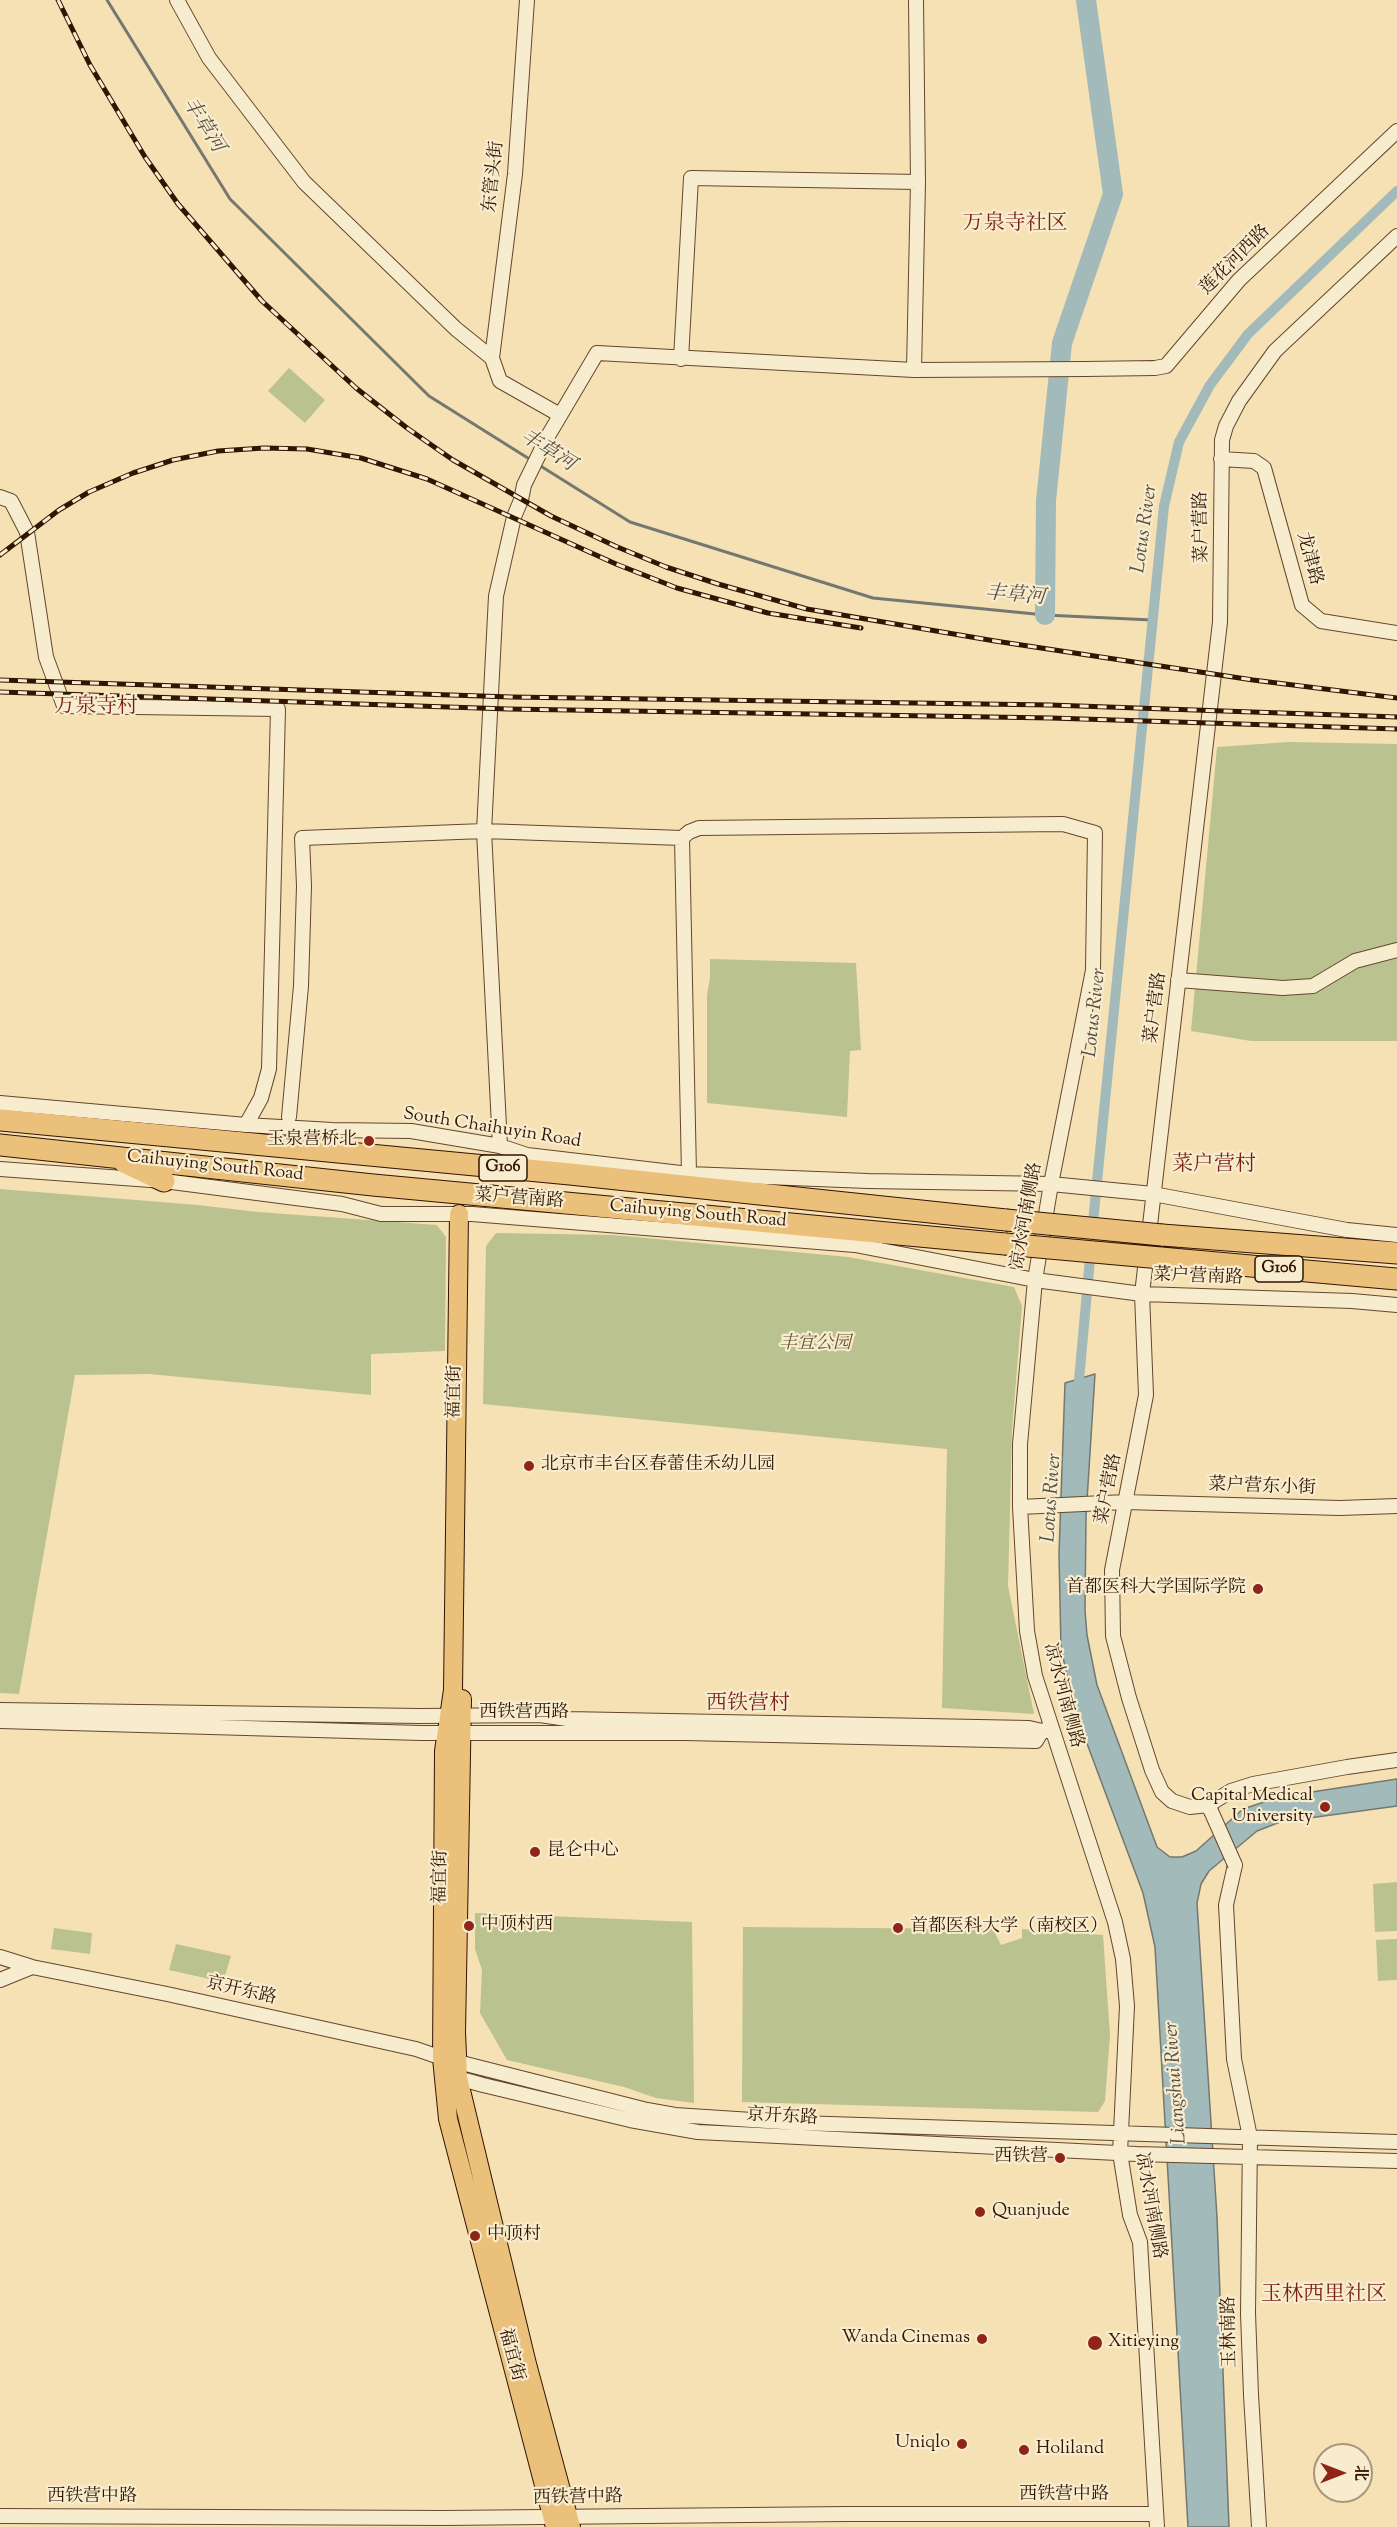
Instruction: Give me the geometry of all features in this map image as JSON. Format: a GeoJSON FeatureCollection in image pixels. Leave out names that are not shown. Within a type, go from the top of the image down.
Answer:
{"type":"FeatureCollection","features":[{"type":"Feature","properties":{"kind":"highway","name":"Caihuying South Road"},"geometry":{"type":"LineString","coordinates":[[0,1120],[570,1174],[1162,1235],[1397,1253]]}},
{"type":"Feature","properties":{"kind":"highway","name":"Caihuying South Road"},"geometry":{"type":"LineString","coordinates":[[0,1145],[384,1186],[1397,1279]]}},
{"type":"Feature","properties":{"kind":"highway"},"geometry":{"type":"LineString","coordinates":[[110,1155],[164,1181]]}},
{"type":"Feature","properties":{"kind":"highway"},"geometry":{"type":"LineString","coordinates":[[527,1155],[570,1174]]}},
{"type":"Feature","properties":{"kind":"main road","name":"福宜街"},"geometry":{"type":"LineString","coordinates":[[465,1214],[453,1690],[455,1724],[444,1751],[452,2066],[448,2119],[562,2522]]}},
{"type":"Feature","properties":{"kind":"main road","name":"福宜街"},"geometry":{"type":"LineString","coordinates":[[452,2066],[527,2364],[562,2522]]}},
{"type":"Feature","properties":{"kind":"street"},"geometry":{"type":"LineString","coordinates":[[177,0],[209,58],[304,182],[456,329],[492,358],[500,381],[560,415],[524,485],[514,517],[496,596],[484,831],[500,1146]]}},
{"type":"Feature","properties":{"kind":"street","name":"东管头街"},"geometry":{"type":"LineString","coordinates":[[492,358],[515,174],[527,0]]}},
{"type":"Feature","properties":{"kind":"street"},"geometry":{"type":"LineString","coordinates":[[914,370],[918,182],[916,0]]}},
{"type":"Feature","properties":{"kind":"street","name":"莲花河西路"},"geometry":{"type":"LineString","coordinates":[[560,415],[597,353],[914,370],[1166,366],[1239,280],[1397,131]]}},
{"type":"Feature","properties":{"kind":"street"},"geometry":{"type":"LineString","coordinates":[[681,359],[691,178],[918,182]]}},
{"type":"Feature","properties":{"kind":"street","name":"菜户营路"},"geometry":{"type":"LineString","coordinates":[[1209,1808],[1190,1807],[1172,1801],[1162,1792],[1152,1770],[1129,1698],[1113,1636],[1112,1570],[1146,1395],[1142,1294],[1220,622],[1222,440],[1234,409],[1275,351],[1397,236]]}},
{"type":"Feature","properties":{"kind":"street","name":"龙津路"},"geometry":{"type":"LineString","coordinates":[[1221,459],[1254,461],[1264,468],[1302,605],[1321,621],[1397,633]]}},
{"type":"Feature","properties":{"kind":"street"},"geometry":{"type":"LineString","coordinates":[[0,497],[10,501],[27,532],[46,657],[64,706],[278,708],[269,1069],[261,1098],[246,1125]]}},
{"type":"Feature","properties":{"kind":"street","name":"凉水河南侧路"},"geometry":{"type":"LineString","coordinates":[[682,838],[699,828],[1063,824],[1095,833],[1094,970],[1051,1184],[1035,1280],[1020,1444],[1020,1507],[1027,1631],[1035,1677],[1048,1730],[1115,1922],[1123,1959],[1127,2006],[1128,2133],[1120,2153],[1130,2215],[1140,2242],[1157,2520]]}},
{"type":"Feature","properties":{"kind":"street"},"geometry":{"type":"LineString","coordinates":[[275,839],[484,831],[682,838],[689,1174]]}},
{"type":"Feature","properties":{"kind":"street"},"geometry":{"type":"LineString","coordinates":[[289,1117],[301,986],[304,886],[302,838]]}},
{"type":"Feature","properties":{"kind":"street"},"geometry":{"type":"LineString","coordinates":[[1178,980],[1283,988],[1313,986],[1355,961],[1397,950]]}},
{"type":"Feature","properties":{"kind":"street","name":"South Chaihuyin Road"},"geometry":{"type":"LineString","coordinates":[[0,1103],[246,1125],[332,1130],[411,1131],[500,1146],[527,1155],[689,1174],[868,1181],[1051,1184],[1153,1194]]}},
{"type":"Feature","properties":{"kind":"street","name":"菜户营南路"},"geometry":{"type":"LineString","coordinates":[[0,1169],[164,1181],[342,1204],[381,1214],[465,1214],[855,1245],[1035,1280],[1142,1294],[1352,1301],[1397,1305]]}},
{"type":"Feature","properties":{"kind":"street"},"geometry":{"type":"LineString","coordinates":[[1153,1194],[1347,1230],[1397,1235]]}},
{"type":"Feature","properties":{"kind":"street","name":"菜户营东小街"},"geometry":{"type":"LineString","coordinates":[[1020,1507],[1125,1502],[1340,1508],[1397,1506]]}},
{"type":"Feature","properties":{"kind":"street","name":"西铁营西路"},"geometry":{"type":"LineString","coordinates":[[0,1710],[696,1733],[1035,1741],[1048,1730]]}},
{"type":"Feature","properties":{"kind":"street","name":"西铁营西路"},"geometry":{"type":"LineString","coordinates":[[0,1721],[455,1724]]}},
{"type":"Feature","properties":{"kind":"street"},"geometry":{"type":"LineString","coordinates":[[1209,1808],[1231,1791],[1253,1784],[1397,1760]]}},
{"type":"Feature","properties":{"kind":"street","name":"玉林南路"},"geometry":{"type":"LineString","coordinates":[[1209,1808],[1235,1865],[1226,1905],[1234,2059],[1250,2137],[1248,2313],[1259,2527]]}},
{"type":"Feature","properties":{"kind":"street"},"geometry":{"type":"LineString","coordinates":[[0,1957],[32,1967]]}},
{"type":"Feature","properties":{"kind":"street"},"geometry":{"type":"LineString","coordinates":[[0,1980],[32,1967]]}},
{"type":"Feature","properties":{"kind":"street","name":"京开东路"},"geometry":{"type":"LineString","coordinates":[[32,1967],[201,2001],[416,2049],[452,2066],[630,2120],[698,2132],[1137,2154],[1397,2162]]}},
{"type":"Feature","properties":{"kind":"street","name":"京开东路"},"geometry":{"type":"LineString","coordinates":[[452,2066],[675,2115],[798,2123],[1397,2142]]}},
{"type":"Feature","properties":{"kind":"street","name":"西铁营中路"},"geometry":{"type":"LineString","coordinates":[[0,2516],[433,2518],[562,2522],[1157,2520]]}},
{"type":"Feature","properties":{"kind":"green space"},"geometry":{"type":"Polygon","coordinates":[[[289,368],[325,400],[305,423],[268,391],[289,368]]]}},
{"type":"Feature","properties":{"kind":"green space"},"geometry":{"type":"Polygon","coordinates":[[[1289,742],[1397,744],[1397,1041],[1251,1041],[1191,1031],[1217,747],[1289,742]]]}},
{"type":"Feature","properties":{"kind":"green space"},"geometry":{"type":"Polygon","coordinates":[[[710,959],[856,963],[861,1050],[850,1051],[847,1117],[707,1103],[707,995],[710,959]]]}},
{"type":"Feature","properties":{"kind":"green space"},"geometry":{"type":"Polygon","coordinates":[[[0,1189],[437,1225],[446,1237],[445,1351],[371,1354],[371,1395],[149,1374],[75,1375],[19,1694],[0,1693],[0,1189]]]}},
{"type":"Feature","properties":{"kind":"green space","name":"丰宜公园"},"geometry":{"type":"Polygon","coordinates":[[[496,1233],[614,1235],[848,1257],[1014,1287],[1022,1306],[1012,1430],[1008,1586],[1034,1714],[942,1708],[947,1449],[483,1404],[486,1246],[496,1233]]]}},
{"type":"Feature","properties":{"kind":"green space"},"geometry":{"type":"Polygon","coordinates":[[[1397,1882],[1397,1931],[1375,1932],[1373,1884],[1397,1882]]]}},
{"type":"Feature","properties":{"kind":"green space"},"geometry":{"type":"Polygon","coordinates":[[[475,1913],[692,1922],[694,2103],[656,2098],[624,2087],[507,2060],[480,2013],[482,1970],[475,1949],[475,1913]]]}},
{"type":"Feature","properties":{"kind":"green space"},"geometry":{"type":"Polygon","coordinates":[[[743,1927],[993,1929],[1001,1945],[1022,1938],[1022,1929],[1103,1935],[1110,2035],[1105,2101],[1098,2112],[742,2102],[743,1927]]]}},
{"type":"Feature","properties":{"kind":"green space"},"geometry":{"type":"Polygon","coordinates":[[[54,1928],[92,1933],[90,1954],[51,1949],[54,1928]]]}},
{"type":"Feature","properties":{"kind":"green space"},"geometry":{"type":"Polygon","coordinates":[[[1397,1939],[1397,1980],[1378,1981],[1376,1940],[1397,1939]]]}},
{"type":"Feature","properties":{"kind":"green space"},"geometry":{"type":"Polygon","coordinates":[[[176,1944],[231,1956],[223,1982],[169,1970],[176,1944]]]}},
{"type":"Feature","properties":{"kind":"water","name":"Liangshui River"},"geometry":{"type":"Polygon","coordinates":[[[1095,1374],[1086,1516],[1087,1635],[1097,1685],[1157,1847],[1170,1857],[1182,1857],[1196,1851],[1243,1809],[1279,1797],[1397,1779],[1397,1806],[1280,1822],[1257,1831],[1209,1871],[1201,1884],[1197,1903],[1217,2217],[1229,2527],[1188,2527],[1155,1947],[1143,1893],[1083,1733],[1072,1698],[1061,1648],[1059,1554],[1065,1383],[1095,1374]]]}},
{"type":"Feature","properties":{"kind":"waterway","name":"丰草河"},"geometry":{"type":"LineString","coordinates":[[107,0],[230,199],[429,396],[531,460]]}},
{"type":"Feature","properties":{"kind":"waterway"},"geometry":{"type":"LineString","coordinates":[[1045,615],[1046,501],[1062,343],[1113,194],[1086,0]]}},
{"type":"Feature","properties":{"kind":"waterway","name":"Lotus River"},"geometry":{"type":"LineString","coordinates":[[1092,1232],[1164,506],[1179,442],[1210,385],[1248,334],[1397,191]]}},
{"type":"Feature","properties":{"kind":"waterway","name":"丰草河"},"geometry":{"type":"LineString","coordinates":[[539,465],[630,522],[873,598],[1045,615],[1152,620]]}},
{"type":"Feature","properties":{"kind":"waterway","name":"Lotus River"},"geometry":{"type":"LineString","coordinates":[[1078,1391],[1091,1248]]}},
{"type":"Feature","properties":{"kind":"railway"},"geometry":{"type":"LineString","coordinates":[[58,0],[90,65],[145,157],[178,204],[262,301],[356,388],[407,428],[453,460],[551,516],[666,567],[807,609],[995,641],[1253,680],[1397,698]]}},
{"type":"Feature","properties":{"kind":"railway"},"geometry":{"type":"LineString","coordinates":[[0,555],[59,510],[89,492],[133,473],[173,460],[218,451],[264,448],[307,449],[361,458],[427,479],[616,564],[677,588],[768,613],[861,628]]}},
{"type":"Feature","properties":{"kind":"railway"},"geometry":{"type":"LineString","coordinates":[[0,680],[511,697],[1050,705],[1397,717]]}},
{"type":"Feature","properties":{"kind":"railway"},"geometry":{"type":"LineString","coordinates":[[0,692],[508,709],[1051,718],[1397,729]]}},
{"type":"Feature","properties":{"kind":"place","name":"玉泉营桥北"},"geometry":{"type":"Point","coordinates":[369,1141]}},
{"type":"Feature","properties":{"kind":"place","name":"北京市丰台区春蕾佳禾幼儿园"},"geometry":{"type":"Point","coordinates":[529,1466]}},
{"type":"Feature","properties":{"kind":"place","name":"首都医科大学国际学院"},"geometry":{"type":"Point","coordinates":[1258,1589]}},
{"type":"Feature","properties":{"kind":"place","name":"Capital Medical University"},"geometry":{"type":"Point","coordinates":[1325,1807]}},
{"type":"Feature","properties":{"kind":"place","name":"昆仑中心"},"geometry":{"type":"Point","coordinates":[535,1852]}},
{"type":"Feature","properties":{"kind":"place","name":"中顶村西"},"geometry":{"type":"Point","coordinates":[469,1926]}},
{"type":"Feature","properties":{"kind":"place","name":"首都医科大学（南校区）"},"geometry":{"type":"Point","coordinates":[898,1928]}},
{"type":"Feature","properties":{"kind":"place","name":"西铁营"},"geometry":{"type":"Point","coordinates":[1060,2158]}},
{"type":"Feature","properties":{"kind":"place","name":"Quanjude"},"geometry":{"type":"Point","coordinates":[980,2212]}},
{"type":"Feature","properties":{"kind":"place","name":"中顶村"},"geometry":{"type":"Point","coordinates":[475,2236]}},
{"type":"Feature","properties":{"kind":"place","name":"Wanda Cinemas"},"geometry":{"type":"Point","coordinates":[982,2339]}},
{"type":"Feature","properties":{"kind":"place","name":"Xitieying"},"geometry":{"type":"Point","coordinates":[1095,2343]}},
{"type":"Feature","properties":{"kind":"place","name":"Uniqlo"},"geometry":{"type":"Point","coordinates":[962,2444]}},
{"type":"Feature","properties":{"kind":"place","name":"Holiland"},"geometry":{"type":"Point","coordinates":[1024,2450]}},
{"type":"Feature","properties":{"kind":"district","name":"万泉寺社区"},"geometry":{"type":"Point","coordinates":[1015,225]}},
{"type":"Feature","properties":{"kind":"district","name":"万泉寺村"},"geometry":{"type":"Point","coordinates":[96,708]}},
{"type":"Feature","properties":{"kind":"district","name":"菜户营村"},"geometry":{"type":"Point","coordinates":[1214,1166]}},
{"type":"Feature","properties":{"kind":"district","name":"西铁营村"},"geometry":{"type":"Point","coordinates":[748,1705]}},
{"type":"Feature","properties":{"kind":"district","name":"玉林西里社区"},"geometry":{"type":"Point","coordinates":[1324,2296]}}]}
